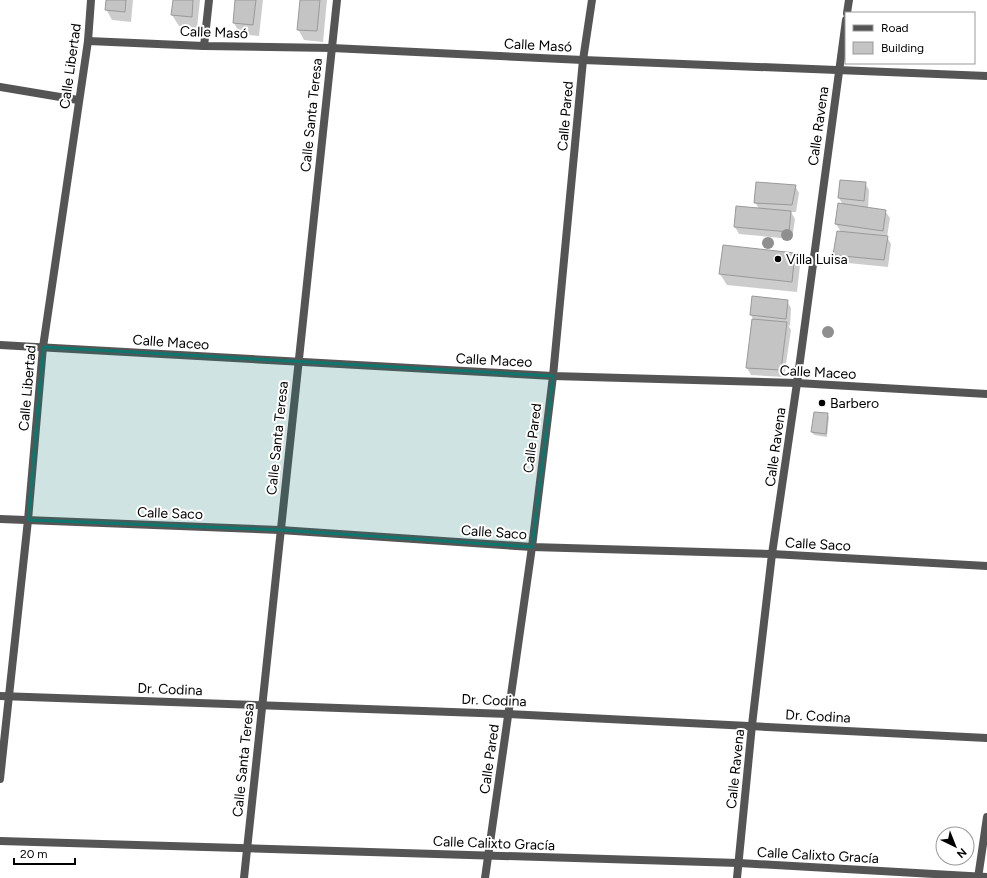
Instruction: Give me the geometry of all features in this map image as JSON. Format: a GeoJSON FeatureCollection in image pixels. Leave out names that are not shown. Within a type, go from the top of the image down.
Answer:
{"type":"FeatureCollection","features":[{"type":"Feature","properties":{"kind":"street","name":"Calle Libertad"},"geometry":{"type":"LineString","coordinates":[[0,779],[28,520],[43,347],[78,100],[88,41],[91,0]]}},
{"type":"Feature","properties":{"kind":"street"},"geometry":{"type":"LineString","coordinates":[[204,46],[209,0]]}},
{"type":"Feature","properties":{"kind":"street","name":"Calle Santa Teresa"},"geometry":{"type":"LineString","coordinates":[[244,878],[261,705],[337,0]]}},
{"type":"Feature","properties":{"kind":"street","name":"Calle Pared"},"geometry":{"type":"LineString","coordinates":[[486,878],[532,547],[553,376],[583,60],[592,0]]}},
{"type":"Feature","properties":{"kind":"street"},"geometry":{"type":"LineString","coordinates":[[847,12],[849,0]]}},
{"type":"Feature","properties":{"kind":"street","name":"Calle Ravena"},"geometry":{"type":"LineString","coordinates":[[737,878],[752,725],[772,554],[797,383],[845,27]]}},
{"type":"Feature","properties":{"kind":"street","name":"Calle Masó"},"geometry":{"type":"LineString","coordinates":[[88,41],[204,46],[332,48],[583,60],[987,76]]}},
{"type":"Feature","properties":{"kind":"street"},"geometry":{"type":"LineString","coordinates":[[0,87],[78,100]]}},
{"type":"Feature","properties":{"kind":"street","name":"Calle Maceo"},"geometry":{"type":"LineString","coordinates":[[0,345],[299,363],[553,376],[797,383],[987,394]]}},
{"type":"Feature","properties":{"kind":"street","name":"Calle Saco"},"geometry":{"type":"LineString","coordinates":[[0,519],[280,530],[532,547],[772,554],[987,566]]}},
{"type":"Feature","properties":{"kind":"street","name":"Dr. Codina"},"geometry":{"type":"LineString","coordinates":[[0,696],[508,714],[752,725],[987,738]]}},
{"type":"Feature","properties":{"kind":"street"},"geometry":{"type":"LineString","coordinates":[[981,877],[987,817]]}},
{"type":"Feature","properties":{"kind":"street","name":"Calle Calixto Gracía"},"geometry":{"type":"LineString","coordinates":[[0,841],[739,863],[981,877]]}},
{"type":"Feature","properties":{"kind":"highlighted area"},"geometry":{"type":"Polygon","coordinates":[[[43,347],[553,376],[532,547],[280,530],[28,520],[43,347]]]}},
{"type":"Feature","properties":{"kind":"building"},"geometry":{"type":"Polygon","coordinates":[[[106,0],[126,0],[125,12],[105,10],[106,0]]]}},
{"type":"Feature","properties":{"kind":"building"},"geometry":{"type":"Polygon","coordinates":[[[173,0],[193,0],[192,17],[171,15],[173,0]]]}},
{"type":"Feature","properties":{"kind":"building"},"geometry":{"type":"Polygon","coordinates":[[[235,0],[256,0],[253,25],[233,23],[235,0]]]}},
{"type":"Feature","properties":{"kind":"building"},"geometry":{"type":"Polygon","coordinates":[[[300,0],[320,0],[317,31],[297,30],[300,0]]]}},
{"type":"Feature","properties":{"kind":"building"},"geometry":{"type":"Polygon","coordinates":[[[840,180],[866,182],[864,201],[838,198],[840,180]]]}},
{"type":"Feature","properties":{"kind":"building"},"geometry":{"type":"Polygon","coordinates":[[[756,182],[796,185],[792,205],[754,203],[756,182]]]}},
{"type":"Feature","properties":{"kind":"building"},"geometry":{"type":"Polygon","coordinates":[[[838,203],[886,210],[883,231],[835,224],[838,203]]]}},
{"type":"Feature","properties":{"kind":"building"},"geometry":{"type":"Polygon","coordinates":[[[736,206],[791,211],[789,232],[734,227],[736,206]]]}},
{"type":"Feature","properties":{"kind":"building"},"geometry":{"type":"Polygon","coordinates":[[[837,231],[888,236],[884,260],[833,255],[837,231]]]}},
{"type":"Feature","properties":{"kind":"building"},"geometry":{"type":"Polygon","coordinates":[[[723,245],[795,253],[792,282],[719,274],[723,245]]]}},
{"type":"Feature","properties":{"kind":"building"},"geometry":{"type":"Polygon","coordinates":[[[752,296],[788,300],[786,319],[750,315],[752,296]]]}},
{"type":"Feature","properties":{"kind":"building"},"geometry":{"type":"Polygon","coordinates":[[[752,319],[787,322],[781,370],[746,368],[752,319]]]}},
{"type":"Feature","properties":{"kind":"building"},"geometry":{"type":"Polygon","coordinates":[[[814,412],[828,413],[826,434],[811,432],[814,412]]]}},
{"type":"Feature","properties":{"kind":"place","name":"Villa Luisa"},"geometry":{"type":"Point","coordinates":[778,259]}},
{"type":"Feature","properties":{"kind":"place","name":"Barbero"},"geometry":{"type":"Point","coordinates":[822,403]}}]}
